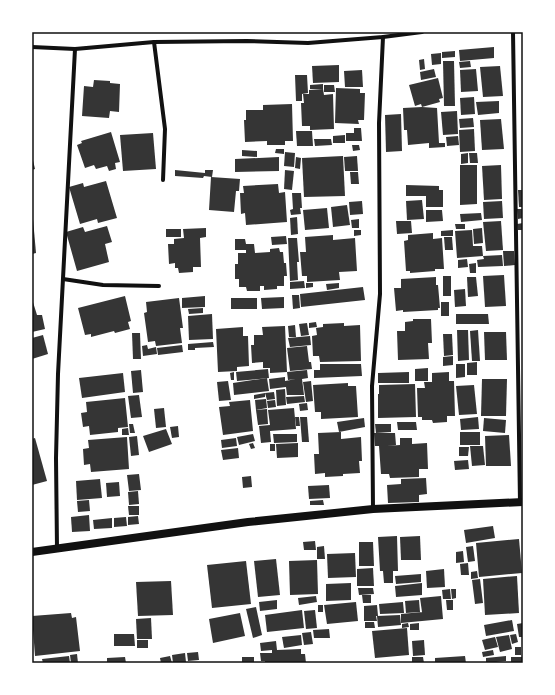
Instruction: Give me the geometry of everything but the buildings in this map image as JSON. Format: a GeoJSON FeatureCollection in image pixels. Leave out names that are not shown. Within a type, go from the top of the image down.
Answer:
{"type":"FeatureCollection","features":[{"type":"Feature","properties":{"kind":"main road"},"geometry":{"type":"LineString","coordinates":[[32,552],[248,522],[373,509],[522,502]]}},
{"type":"Feature","properties":{"kind":"street"},"geometry":{"type":"LineString","coordinates":[[32,47],[75,49],[154,42],[247,41],[308,43],[384,37],[422,32]]}},
{"type":"Feature","properties":{"kind":"street"},"geometry":{"type":"LineString","coordinates":[[512,32],[522,502]]}},
{"type":"Feature","properties":{"kind":"street"},"geometry":{"type":"LineString","coordinates":[[373,509],[372,386],[380,294],[380,123],[384,37]]}},
{"type":"Feature","properties":{"kind":"street"},"geometry":{"type":"LineString","coordinates":[[154,42],[165,129],[162,180]]}},
{"type":"Feature","properties":{"kind":"street"},"geometry":{"type":"LineString","coordinates":[[57,548],[56,443],[58,374],[75,49]]}},
{"type":"Feature","properties":{"kind":"street"},"geometry":{"type":"LineString","coordinates":[[63,279],[103,285],[159,286]]}}]}
